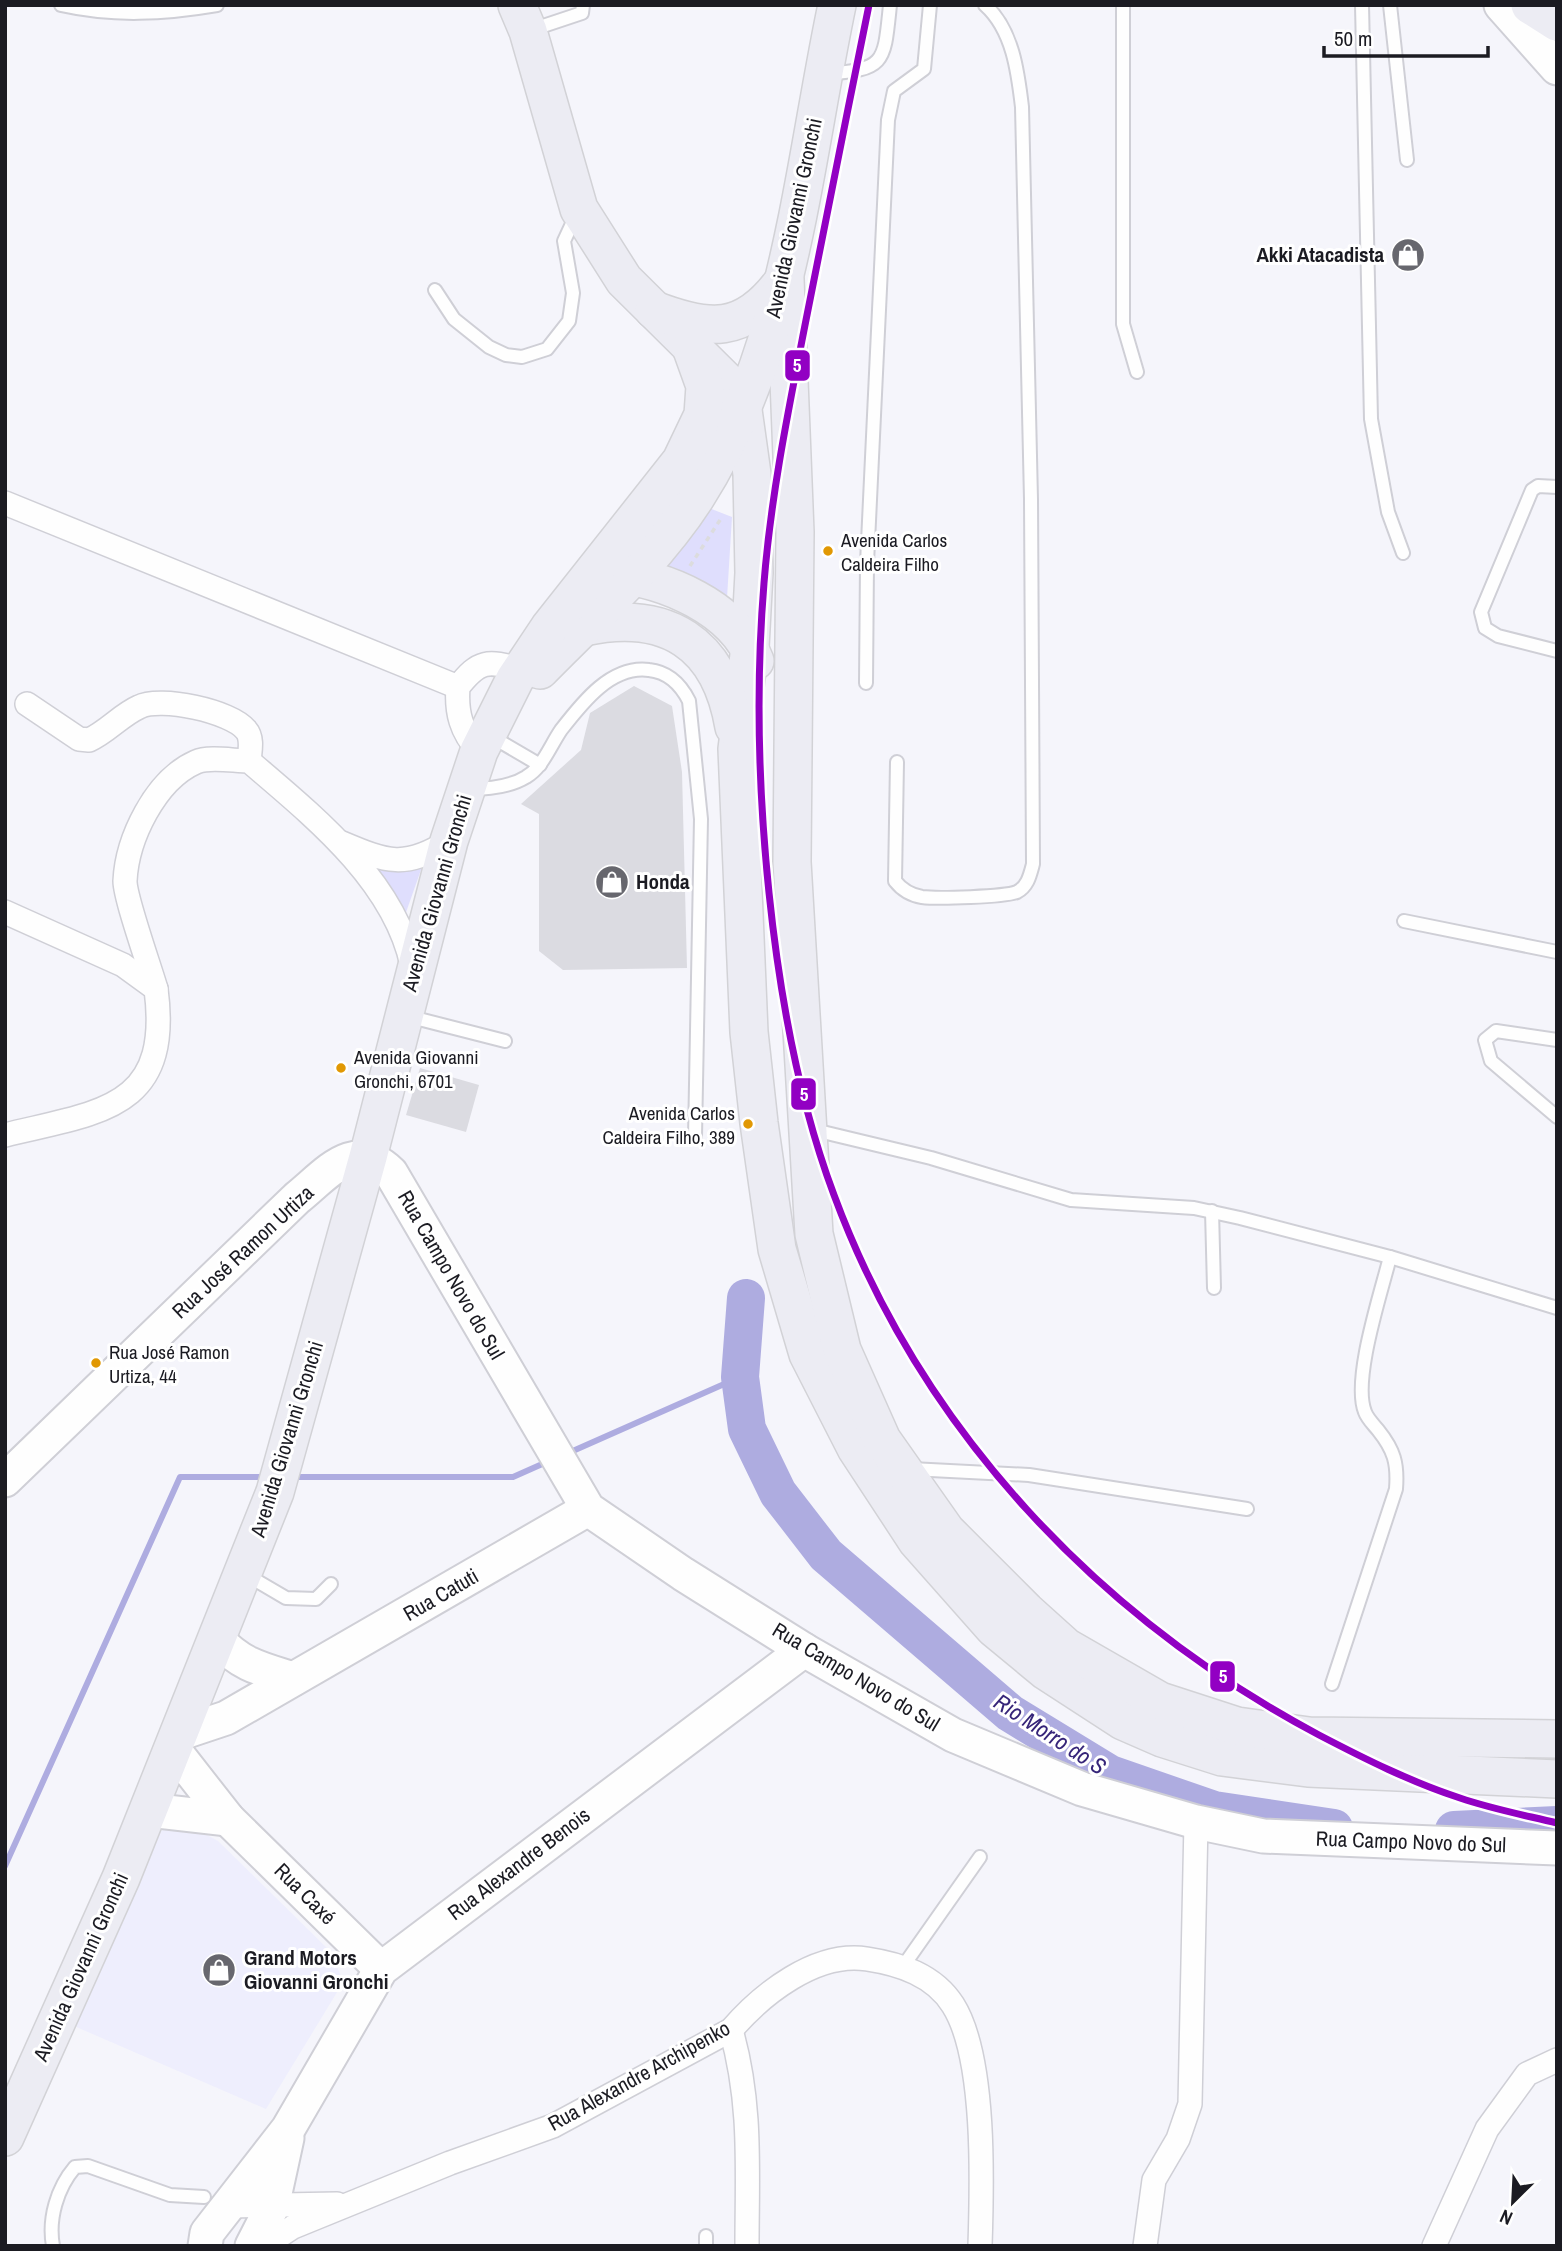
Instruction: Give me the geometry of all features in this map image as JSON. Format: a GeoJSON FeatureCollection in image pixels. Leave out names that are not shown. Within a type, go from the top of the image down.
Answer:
{"type":"FeatureCollection","features":[{"type":"Feature","properties":{"kind":"main road","name":"Avenida Giovanni Gronchi"},"geometry":{"type":"LineString","coordinates":[[488,734],[631,578],[725,508],[743,410],[785,279],[837,5]]}},
{"type":"Feature","properties":{"kind":"main road"},"geometry":{"type":"LineString","coordinates":[[1530,5],[1557,22]]}},
{"type":"Feature","properties":{"kind":"main road"},"geometry":{"type":"LineString","coordinates":[[522,18],[579,209],[624,280],[731,386],[743,410],[752,474],[725,508],[750,647],[791,746]]}},
{"type":"Feature","properties":{"kind":"main road"},"geometry":{"type":"LineString","coordinates":[[653,310],[675,318],[730,324],[764,308],[785,279]]}},
{"type":"Feature","properties":{"kind":"main road"},"geometry":{"type":"LineString","coordinates":[[785,279],[795,532],[792,862],[814,1234],[842,1350],[882,1440],[905,1468],[946,1531],[1026,1611],[1066,1647],[1160,1701],[1237,1727],[1310,1736],[1557,1739]]}},
{"type":"Feature","properties":{"kind":"main road","name":"Avenida Giovanni Gronchi"},"geometry":{"type":"LineString","coordinates":[[5,2137],[149,1810],[275,1493],[368,1157],[449,841],[466,789],[488,734],[521,669],[584,581],[681,461],[703,415],[705,386],[691,346]]}},
{"type":"Feature","properties":{"kind":"main road"},"geometry":{"type":"LineString","coordinates":[[584,581],[604,574],[664,584],[715,611],[750,647]]}},
{"type":"Feature","properties":{"kind":"main road"},"geometry":{"type":"LineString","coordinates":[[584,627],[634,620],[660,627],[688,640],[717,672],[728,696],[737,749],[749,1032],[776,1249],[808,1354],[856,1448],[917,1541],[994,1628],[1046,1671],[1123,1721],[1162,1738],[1222,1757],[1308,1768],[1557,1779]]}},
{"type":"Feature","properties":{"kind":"main road"},"geometry":{"type":"LineString","coordinates":[[737,749],[750,647]]}},
{"type":"Feature","properties":{"kind":"street"},"geometry":{"type":"LineString","coordinates":[[1501,5],[1557,68]]}},
{"type":"Feature","properties":{"kind":"street"},"geometry":{"type":"LineString","coordinates":[[5,503],[458,687]]}},
{"type":"Feature","properties":{"kind":"street"},"geometry":{"type":"LineString","coordinates":[[488,734],[459,720],[458,687],[475,666],[484,663],[521,669]]}},
{"type":"Feature","properties":{"kind":"street"},"geometry":{"type":"LineString","coordinates":[[27,704],[79,739],[89,740],[139,707],[161,701],[193,708],[236,722],[247,731],[251,746],[249,761]]}},
{"type":"Feature","properties":{"kind":"street"},"geometry":{"type":"LineString","coordinates":[[5,1135],[102,1111],[139,1087],[158,1037],[156,989],[125,884],[132,846],[145,811],[174,777],[197,761],[249,761],[342,843],[404,930],[414,972]]}},
{"type":"Feature","properties":{"kind":"street"},"geometry":{"type":"LineString","coordinates":[[342,843],[377,858],[405,862],[431,852],[449,841]]}},
{"type":"Feature","properties":{"kind":"street"},"geometry":{"type":"LineString","coordinates":[[5,912],[123,965],[156,989]]}},
{"type":"Feature","properties":{"kind":"street","name":"Rua José Ramon Urtiza"},"geometry":{"type":"LineString","coordinates":[[5,1480],[298,1198],[347,1159],[368,1157]]}},
{"type":"Feature","properties":{"kind":"street","name":"Rua Campo Novo do Sul"},"geometry":{"type":"LineString","coordinates":[[368,1157],[391,1173],[588,1509],[682,1574],[804,1650],[953,1735],[1082,1789],[1196,1822],[1263,1836],[1557,1848]]}},
{"type":"Feature","properties":{"kind":"street","name":"Rua Catuti"},"geometry":{"type":"LineString","coordinates":[[177,1741],[226,1718],[588,1509]]}},
{"type":"Feature","properties":{"kind":"street"},"geometry":{"type":"LineString","coordinates":[[218,1640],[234,1657],[255,1668],[293,1679]]}},
{"type":"Feature","properties":{"kind":"street","name":"Rua Alexandre Benois"},"geometry":{"type":"LineString","coordinates":[[202,2242],[217,2202],[288,2129],[381,1969],[804,1650]]}},
{"type":"Feature","properties":{"kind":"street","name":"Rua Caxé"},"geometry":{"type":"LineString","coordinates":[[177,1741],[228,1819],[381,1969]]}},
{"type":"Feature","properties":{"kind":"street"},"geometry":{"type":"LineString","coordinates":[[149,1810],[228,1819]]}},
{"type":"Feature","properties":{"kind":"street"},"geometry":{"type":"LineString","coordinates":[[1144,2246],[1154,2180],[1178,2139],[1190,2104],[1196,1822]]}},
{"type":"Feature","properties":{"kind":"street","name":"Rua Alexandre Archipenko"},"geometry":{"type":"LineString","coordinates":[[264,2246],[293,2227],[450,2163],[553,2126],[731,2030],[749,2009],[781,1984],[824,1963],[860,1958],[904,1965],[933,1983],[953,2005],[967,2042],[983,2155],[980,2246]]}},
{"type":"Feature","properties":{"kind":"street"},"geometry":{"type":"LineString","coordinates":[[731,2030],[742,2070],[747,2104],[747,2246]]}},
{"type":"Feature","properties":{"kind":"street"},"geometry":{"type":"LineString","coordinates":[[1434,2246],[1487,2129],[1527,2074],[1557,2060]]}},
{"type":"Feature","properties":{"kind":"street","name":"Rua Alexandre Benois"},"geometry":{"type":"LineString","coordinates":[[252,2246],[272,2207],[288,2129]]}},
{"type":"Feature","properties":{"kind":"street","name":"Rua Alexandre Archipenko"},"geometry":{"type":"LineString","coordinates":[[217,2202],[272,2207],[354,2203]]}},
{"type":"Feature","properties":{"kind":"lane"},"geometry":{"type":"LineString","coordinates":[[61,5],[98,12],[152,14],[218,5]]}},
{"type":"Feature","properties":{"kind":"lane"},"geometry":{"type":"LineString","coordinates":[[522,18],[582,13],[583,5]]}},
{"type":"Feature","properties":{"kind":"lane"},"geometry":{"type":"LineString","coordinates":[[823,75],[864,71],[876,62],[887,37],[890,5]]}},
{"type":"Feature","properties":{"kind":"lane"},"geometry":{"type":"LineString","coordinates":[[866,683],[867,563],[888,120],[894,91],[918,76],[927,61],[930,5]]}},
{"type":"Feature","properties":{"kind":"lane"},"geometry":{"type":"LineString","coordinates":[[897,762],[895,881],[903,891],[921,897],[985,895],[1016,892],[1027,883],[1033,864],[1031,499],[1022,107],[1018,70],[1011,49],[996,15],[985,5]]}},
{"type":"Feature","properties":{"kind":"lane"},"geometry":{"type":"LineString","coordinates":[[1124,5],[1123,324],[1137,372]]}},
{"type":"Feature","properties":{"kind":"lane"},"geometry":{"type":"LineString","coordinates":[[1363,5],[1371,419],[1388,512],[1403,553]]}},
{"type":"Feature","properties":{"kind":"lane"},"geometry":{"type":"LineString","coordinates":[[1390,5],[1407,160]]}},
{"type":"Feature","properties":{"kind":"lane"},"geometry":{"type":"LineString","coordinates":[[435,289],[454,319],[489,348],[506,355],[522,357],[547,348],[569,321],[573,293],[565,241],[568,228],[579,209]]}},
{"type":"Feature","properties":{"kind":"lane"},"geometry":{"type":"LineString","coordinates":[[1557,487],[1538,485],[1532,491],[1481,612],[1485,628],[1498,636],[1557,651]]}},
{"type":"Feature","properties":{"kind":"lane"},"geometry":{"type":"LineString","coordinates":[[466,789],[499,787],[526,778],[540,765],[561,730],[591,696],[611,678],[627,670],[658,671],[681,685],[690,701],[701,819],[695,1137]]}},
{"type":"Feature","properties":{"kind":"lane"},"geometry":{"type":"LineString","coordinates":[[488,734],[540,765]]}},
{"type":"Feature","properties":{"kind":"lane"},"geometry":{"type":"LineString","coordinates":[[1404,921],[1557,952]]}},
{"type":"Feature","properties":{"kind":"lane"},"geometry":{"type":"LineString","coordinates":[[403,1015],[505,1041]]}},
{"type":"Feature","properties":{"kind":"lane"},"geometry":{"type":"LineString","coordinates":[[1557,1040],[1496,1031],[1485,1040],[1491,1061],[1557,1117]]}},
{"type":"Feature","properties":{"kind":"lane"},"geometry":{"type":"LineString","coordinates":[[806,1128],[931,1158],[1071,1200],[1212,1211],[1390,1257],[1557,1308]]}},
{"type":"Feature","properties":{"kind":"lane"},"geometry":{"type":"LineString","coordinates":[[1212,1211],[1214,1288]]}},
{"type":"Feature","properties":{"kind":"lane"},"geometry":{"type":"LineString","coordinates":[[1332,1684],[1396,1489],[1398,1465],[1392,1449],[1365,1413],[1361,1393],[1364,1367],[1390,1257]]}},
{"type":"Feature","properties":{"kind":"lane"},"geometry":{"type":"LineString","coordinates":[[905,1468],[1029,1475],[1247,1508]]}},
{"type":"Feature","properties":{"kind":"lane"},"geometry":{"type":"LineString","coordinates":[[244,1573],[286,1598],[316,1599],[331,1584]]}},
{"type":"Feature","properties":{"kind":"lane"},"geometry":{"type":"LineString","coordinates":[[904,1965],[980,1857]]}},
{"type":"Feature","properties":{"kind":"lane"},"geometry":{"type":"LineString","coordinates":[[53,2246],[50,2231],[58,2198],[75,2167],[88,2166],[170,2195],[217,2202]]}},
{"type":"Feature","properties":{"kind":"path"},"geometry":{"type":"LineString","coordinates":[[686,572],[725,508]]}},
{"type":"Feature","properties":{"kind":"shaded area"},"geometry":{"type":"Polygon","coordinates":[[[709,508],[732,517],[727,598],[711,586],[666,569],[709,508]]]}},
{"type":"Feature","properties":{"kind":"shaded area"},"geometry":{"type":"Polygon","coordinates":[[[365,860],[422,867],[404,918],[365,860]]]}},
{"type":"Feature","properties":{"kind":"shaded area","name":"Grand Motors Giovanni Gronchi"},"geometry":{"type":"Polygon","coordinates":[[[180,1825],[196,1829],[218,1841],[330,1951],[341,1976],[339,1989],[266,2109],[74,2026],[152,1844],[161,1831],[180,1825]]]}},
{"type":"Feature","properties":{"kind":"building","name":"Honda"},"geometry":{"type":"Polygon","coordinates":[[[634,686],[672,706],[682,772],[687,968],[563,970],[539,951],[539,814],[521,804],[581,750],[590,713],[634,686]]]}},
{"type":"Feature","properties":{"kind":"building"},"geometry":{"type":"Polygon","coordinates":[[[420,1068],[479,1085],[466,1132],[406,1115],[420,1068]]]}},
{"type":"Feature","properties":{"kind":"waterway","name":"Rio Morro do S"},"geometry":{"type":"LineString","coordinates":[[746,1298],[740,1377],[747,1429],[778,1493],[826,1555],[1010,1713],[1110,1774],[1214,1810],[1334,1828]]}},
{"type":"Feature","properties":{"kind":"waterway"},"geometry":{"type":"LineString","coordinates":[[566,1454],[740,1377]]}},
{"type":"Feature","properties":{"kind":"waterway"},"geometry":{"type":"LineString","coordinates":[[290,1477],[513,1477],[549,1461]]}},
{"type":"Feature","properties":{"kind":"waterway"},"geometry":{"type":"LineString","coordinates":[[5,1866],[180,1477],[266,1477]]}},
{"type":"Feature","properties":{"kind":"waterway","name":"Rio Morro do S"},"geometry":{"type":"LineString","coordinates":[[1454,1830],[1557,1825]]}},
{"type":"Feature","properties":{"kind":"transit line","name":"5"},"geometry":{"type":"LineString","coordinates":[[869,5],[781,451],[767,550],[760,655],[762,811],[779,974],[812,1127],[834,1195],[871,1281],[916,1362],[968,1438],[1027,1509],[1092,1575],[1163,1634],[1239,1688],[1319,1735],[1388,1770],[1442,1792],[1557,1823]]}},
{"type":"Feature","properties":{"kind":"place","name":"Akki Atacadista"},"geometry":{"type":"Point","coordinates":[1408,255]}},
{"type":"Feature","properties":{"kind":"place","name":"Avenida Carlos Caldeira Filho"},"geometry":{"type":"Point","coordinates":[828,551]}},
{"type":"Feature","properties":{"kind":"place","name":"Honda"},"geometry":{"type":"Point","coordinates":[612,882]}},
{"type":"Feature","properties":{"kind":"place","name":"Avenida Giovanni Gronchi, 6701"},"geometry":{"type":"Point","coordinates":[341,1068]}},
{"type":"Feature","properties":{"kind":"place","name":"Avenida Carlos Caldeira Filho, 389"},"geometry":{"type":"Point","coordinates":[748,1124]}},
{"type":"Feature","properties":{"kind":"place","name":"Rua José Ramon Urtiza, 44"},"geometry":{"type":"Point","coordinates":[96,1363]}},
{"type":"Feature","properties":{"kind":"place","name":"Grand Motors Giovanni Gronchi"},"geometry":{"type":"Point","coordinates":[219,1970]}}]}
